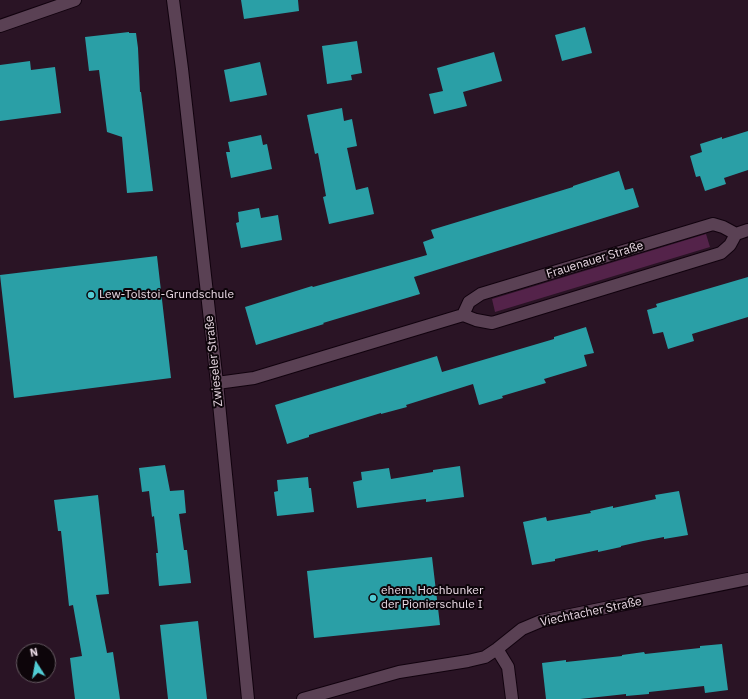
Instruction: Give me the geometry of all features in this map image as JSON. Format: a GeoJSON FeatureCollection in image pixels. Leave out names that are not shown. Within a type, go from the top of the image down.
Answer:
{"type":"FeatureCollection","features":[{"type":"Feature","properties":{"kind":"street"},"geometry":{"type":"LineString","coordinates":[[0,26],[75,0]]}},
{"type":"Feature","properties":{"kind":"street","name":"Zwieseler Straße"},"geometry":{"type":"LineString","coordinates":[[173,0],[181,55],[217,382],[248,699]]}},
{"type":"Feature","properties":{"kind":"street","name":"Frauenauer Straße"},"geometry":{"type":"LineString","coordinates":[[463,315],[470,302],[481,294],[713,224],[723,227],[736,234]]}},
{"type":"Feature","properties":{"kind":"street"},"geometry":{"type":"LineString","coordinates":[[217,382],[254,378],[463,315],[476,320],[492,323],[721,253],[730,244],[736,234],[748,230]]}},
{"type":"Feature","properties":{"kind":"street","name":"Viechtacher Straße"},"geometry":{"type":"LineString","coordinates":[[303,699],[399,672],[468,661],[485,656],[497,649],[522,629],[541,621],[748,579]]}},
{"type":"Feature","properties":{"kind":"street"},"geometry":{"type":"LineString","coordinates":[[497,649],[508,667],[512,699]]}},
{"type":"Feature","properties":{"kind":"shaded area"},"geometry":{"type":"Polygon","coordinates":[[[706,234],[710,247],[495,312],[492,299],[706,234]]]}},
{"type":"Feature","properties":{"kind":"building"},"geometry":{"type":"Polygon","coordinates":[[[241,0],[298,0],[299,11],[244,19],[241,0]]]}},
{"type":"Feature","properties":{"kind":"building"},"geometry":{"type":"Polygon","coordinates":[[[585,27],[592,53],[562,61],[555,35],[585,27]]]}},
{"type":"Feature","properties":{"kind":"building"},"geometry":{"type":"Polygon","coordinates":[[[129,32],[136,33],[140,92],[153,191],[127,193],[122,137],[107,132],[99,70],[89,71],[85,37],[129,32]]]}},
{"type":"Feature","properties":{"kind":"building"},"geometry":{"type":"Polygon","coordinates":[[[357,41],[362,73],[351,75],[352,80],[327,84],[322,46],[357,41]]]}},
{"type":"Feature","properties":{"kind":"building"},"geometry":{"type":"Polygon","coordinates":[[[494,52],[502,81],[463,92],[467,106],[434,114],[429,94],[443,91],[437,68],[494,52]]]}},
{"type":"Feature","properties":{"kind":"building"},"geometry":{"type":"Polygon","coordinates":[[[30,61],[31,70],[55,67],[61,113],[0,121],[0,65],[30,61]]]}},
{"type":"Feature","properties":{"kind":"building"},"geometry":{"type":"Polygon","coordinates":[[[260,62],[267,95],[230,102],[224,70],[260,62]]]}},
{"type":"Feature","properties":{"kind":"building"},"geometry":{"type":"Polygon","coordinates":[[[342,108],[344,121],[352,119],[357,146],[347,148],[356,190],[368,187],[374,214],[329,224],[323,197],[326,196],[318,153],[315,154],[307,115],[342,108]]]}},
{"type":"Feature","properties":{"kind":"building"},"geometry":{"type":"Polygon","coordinates":[[[748,131],[748,170],[724,178],[726,184],[705,191],[700,176],[696,177],[690,156],[702,152],[700,144],[748,131]]]}},
{"type":"Feature","properties":{"kind":"building"},"geometry":{"type":"Polygon","coordinates":[[[261,135],[263,145],[267,144],[272,169],[231,178],[226,152],[230,152],[228,142],[261,135]]]}},
{"type":"Feature","properties":{"kind":"building"},"geometry":{"type":"Polygon","coordinates":[[[619,171],[625,190],[633,188],[639,207],[414,277],[420,294],[256,345],[245,307],[312,286],[313,287],[427,255],[423,242],[434,238],[431,230],[573,187],[619,171]]]}},
{"type":"Feature","properties":{"kind":"building"},"geometry":{"type":"Polygon","coordinates":[[[259,208],[261,218],[278,215],[282,240],[241,248],[236,223],[239,222],[238,212],[259,208]]]}},
{"type":"Feature","properties":{"kind":"building"},"geometry":{"type":"Polygon","coordinates":[[[157,256],[171,378],[14,398],[0,275],[157,256]]]}},
{"type":"Feature","properties":{"kind":"building"},"geometry":{"type":"Polygon","coordinates":[[[748,277],[748,317],[692,334],[694,341],[668,349],[663,332],[653,334],[647,310],[657,307],[656,304],[748,277]]]}},
{"type":"Feature","properties":{"kind":"building"},"geometry":{"type":"Polygon","coordinates":[[[586,327],[594,353],[584,355],[587,366],[544,379],[546,383],[502,396],[503,398],[479,405],[473,384],[406,405],[407,407],[381,413],[309,435],[309,437],[287,444],[275,405],[437,356],[442,372],[554,339],[554,337],[586,327]]]}},
{"type":"Feature","properties":{"kind":"building"},"geometry":{"type":"Polygon","coordinates":[[[165,465],[170,491],[184,490],[186,513],[179,514],[184,550],[187,550],[191,583],[159,586],[156,553],[158,553],[154,516],[152,517],[149,491],[142,492],[139,468],[165,465]]]}},
{"type":"Feature","properties":{"kind":"building"},"geometry":{"type":"Polygon","coordinates":[[[460,466],[464,497],[426,502],[426,499],[357,508],[353,482],[362,480],[361,472],[389,468],[391,479],[460,466]]]}},
{"type":"Feature","properties":{"kind":"building"},"geometry":{"type":"Polygon","coordinates":[[[308,477],[314,512],[277,516],[274,492],[278,491],[277,480],[308,477]]]}},
{"type":"Feature","properties":{"kind":"building"},"geometry":{"type":"Polygon","coordinates":[[[679,491],[688,535],[643,541],[598,552],[598,550],[532,565],[523,522],[546,517],[547,521],[591,513],[590,511],[656,499],[655,495],[679,491]]]}},
{"type":"Feature","properties":{"kind":"building"},"geometry":{"type":"Polygon","coordinates":[[[98,495],[109,594],[96,595],[107,653],[113,652],[120,699],[75,699],[70,658],[82,656],[73,605],[69,606],[61,531],[58,531],[54,500],[98,495]]]}},
{"type":"Feature","properties":{"kind":"building","name":"ehem. Hochbunker der Pionierschule I"},"geometry":{"type":"Polygon","coordinates":[[[432,557],[440,625],[314,638],[307,571],[432,557]]]}},
{"type":"Feature","properties":{"kind":"building"},"geometry":{"type":"Polygon","coordinates":[[[198,621],[207,699],[168,699],[160,625],[198,621]]]}},
{"type":"Feature","properties":{"kind":"building"},"geometry":{"type":"Polygon","coordinates":[[[722,644],[728,690],[705,693],[704,686],[626,696],[626,694],[580,699],[546,699],[542,663],[622,656],[644,652],[645,654],[722,644]]]}},
{"type":"Feature","properties":{"kind":"place","name":"Lew-Tolstoi-Grundschule"},"geometry":{"type":"Point","coordinates":[91,295]}},
{"type":"Feature","properties":{"kind":"place","name":"ehem. Hochbunker der Pionierschule I"},"geometry":{"type":"Point","coordinates":[373,598]}}]}
